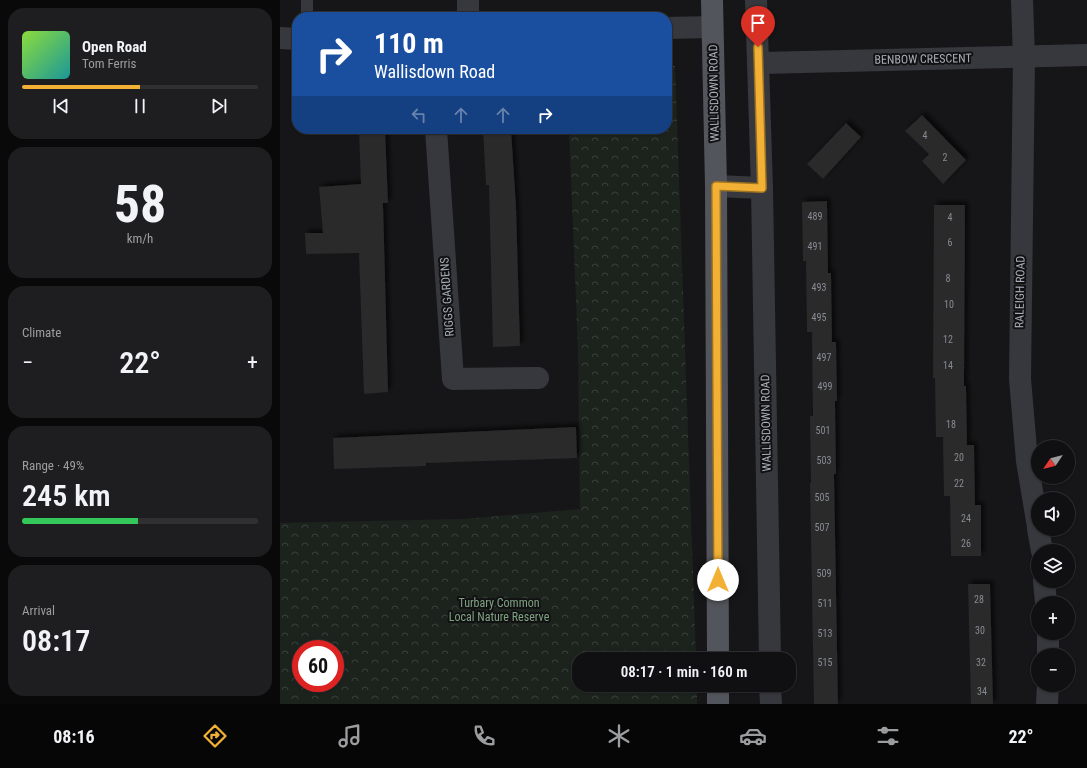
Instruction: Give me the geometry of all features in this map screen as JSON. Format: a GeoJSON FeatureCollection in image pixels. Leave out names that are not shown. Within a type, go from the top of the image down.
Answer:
{"type":"FeatureCollection","features":[{"type":"Feature","properties":{"kind":"main road","name":"WALLISDOWN ROAD"},"geometry":{"type":"LineString","coordinates":[[712,0],[716,186],[718,652]]}},
{"type":"Feature","properties":{"kind":"main road"},"geometry":{"type":"LineString","coordinates":[[718,692],[718,704]]}},
{"type":"Feature","properties":{"kind":"street"},"geometry":{"type":"LineString","coordinates":[[468,0],[468,12]]}},
{"type":"Feature","properties":{"kind":"street","name":"WALLISDOWN ROAD"},"geometry":{"type":"LineString","coordinates":[[756,0],[762,188],[770,652]]}},
{"type":"Feature","properties":{"kind":"street","name":"RALEIGH ROAD"},"geometry":{"type":"LineString","coordinates":[[1022,0],[1024,57],[1020,379],[1027,461],[1032,492]]}},
{"type":"Feature","properties":{"kind":"street"},"geometry":{"type":"LineString","coordinates":[[672,28],[712,27]]}},
{"type":"Feature","properties":{"kind":"street"},"geometry":{"type":"LineString","coordinates":[[280,38],[292,39]]}},
{"type":"Feature","properties":{"kind":"street","name":"BENBOW CRESCENT"},"geometry":{"type":"LineString","coordinates":[[758,63],[1087,55]]}},
{"type":"Feature","properties":{"kind":"street","name":"RIGGS GARDENS"},"geometry":{"type":"LineString","coordinates":[[436,134],[453,379],[538,378]]}},
{"type":"Feature","properties":{"kind":"street"},"geometry":{"type":"LineString","coordinates":[[716,186],[762,188]]}},
{"type":"Feature","properties":{"kind":"street"},"geometry":{"type":"LineString","coordinates":[[770,692],[771,704]]}},
{"type":"Feature","properties":{"kind":"street"},"geometry":{"type":"LineString","coordinates":[[1047,704],[1048,692]]}},
{"type":"Feature","properties":{"kind":"lane"},"geometry":{"type":"LineString","coordinates":[[307,0],[307,12]]}},
{"type":"Feature","properties":{"kind":"green space","name":"Turbary Common Local Nature Reserve"},"geometry":{"type":"Polygon","coordinates":[[[672,66],[675,66],[696,652],[572,652],[572,692],[697,692],[697,704],[280,704],[280,523],[463,519],[580,509],[578,349],[569,134],[672,134],[672,66]]]}},
{"type":"Feature","properties":{"kind":"building"},"geometry":{"type":"Polygon","coordinates":[[[922,115],[966,160],[943,184],[922,161],[929,154],[905,131],[922,115]]]}},
{"type":"Feature","properties":{"kind":"building"},"geometry":{"type":"Polygon","coordinates":[[[846,123],[861,137],[823,179],[807,164],[846,123]]]}},
{"type":"Feature","properties":{"kind":"building"},"geometry":{"type":"Polygon","coordinates":[[[359,134],[385,134],[388,203],[383,203],[388,392],[364,394],[359,253],[306,254],[305,233],[323,233],[319,187],[361,184],[359,134]]]}},
{"type":"Feature","properties":{"kind":"building"},"geometry":{"type":"Polygon","coordinates":[[[483,134],[511,134],[516,207],[520,346],[493,347],[489,185],[486,185],[483,134]]]}},
{"type":"Feature","properties":{"kind":"building"},"geometry":{"type":"Polygon","coordinates":[[[827,201],[828,273],[831,273],[832,342],[836,342],[836,474],[834,474],[838,704],[814,704],[810,483],[810,416],[813,416],[812,332],[807,332],[806,261],[803,261],[802,202],[827,201]]]}},
{"type":"Feature","properties":{"kind":"building"},"geometry":{"type":"Polygon","coordinates":[[[934,205],[965,205],[964,386],[966,386],[967,445],[974,445],[975,505],[981,505],[981,556],[951,556],[950,496],[944,496],[943,437],[936,437],[935,378],[933,378],[934,205]]]}},
{"type":"Feature","properties":{"kind":"building"},"geometry":{"type":"Polygon","coordinates":[[[576,427],[577,458],[426,463],[426,466],[334,469],[333,438],[576,427]]]}},
{"type":"Feature","properties":{"kind":"building"},"geometry":{"type":"Polygon","coordinates":[[[968,584],[990,584],[993,704],[971,704],[968,584]]]}},
{"type":"Feature","properties":{"kind":"route"},"geometry":{"type":"LineString","coordinates":[[718,580],[716,186],[762,188],[758,47]]}}]}
